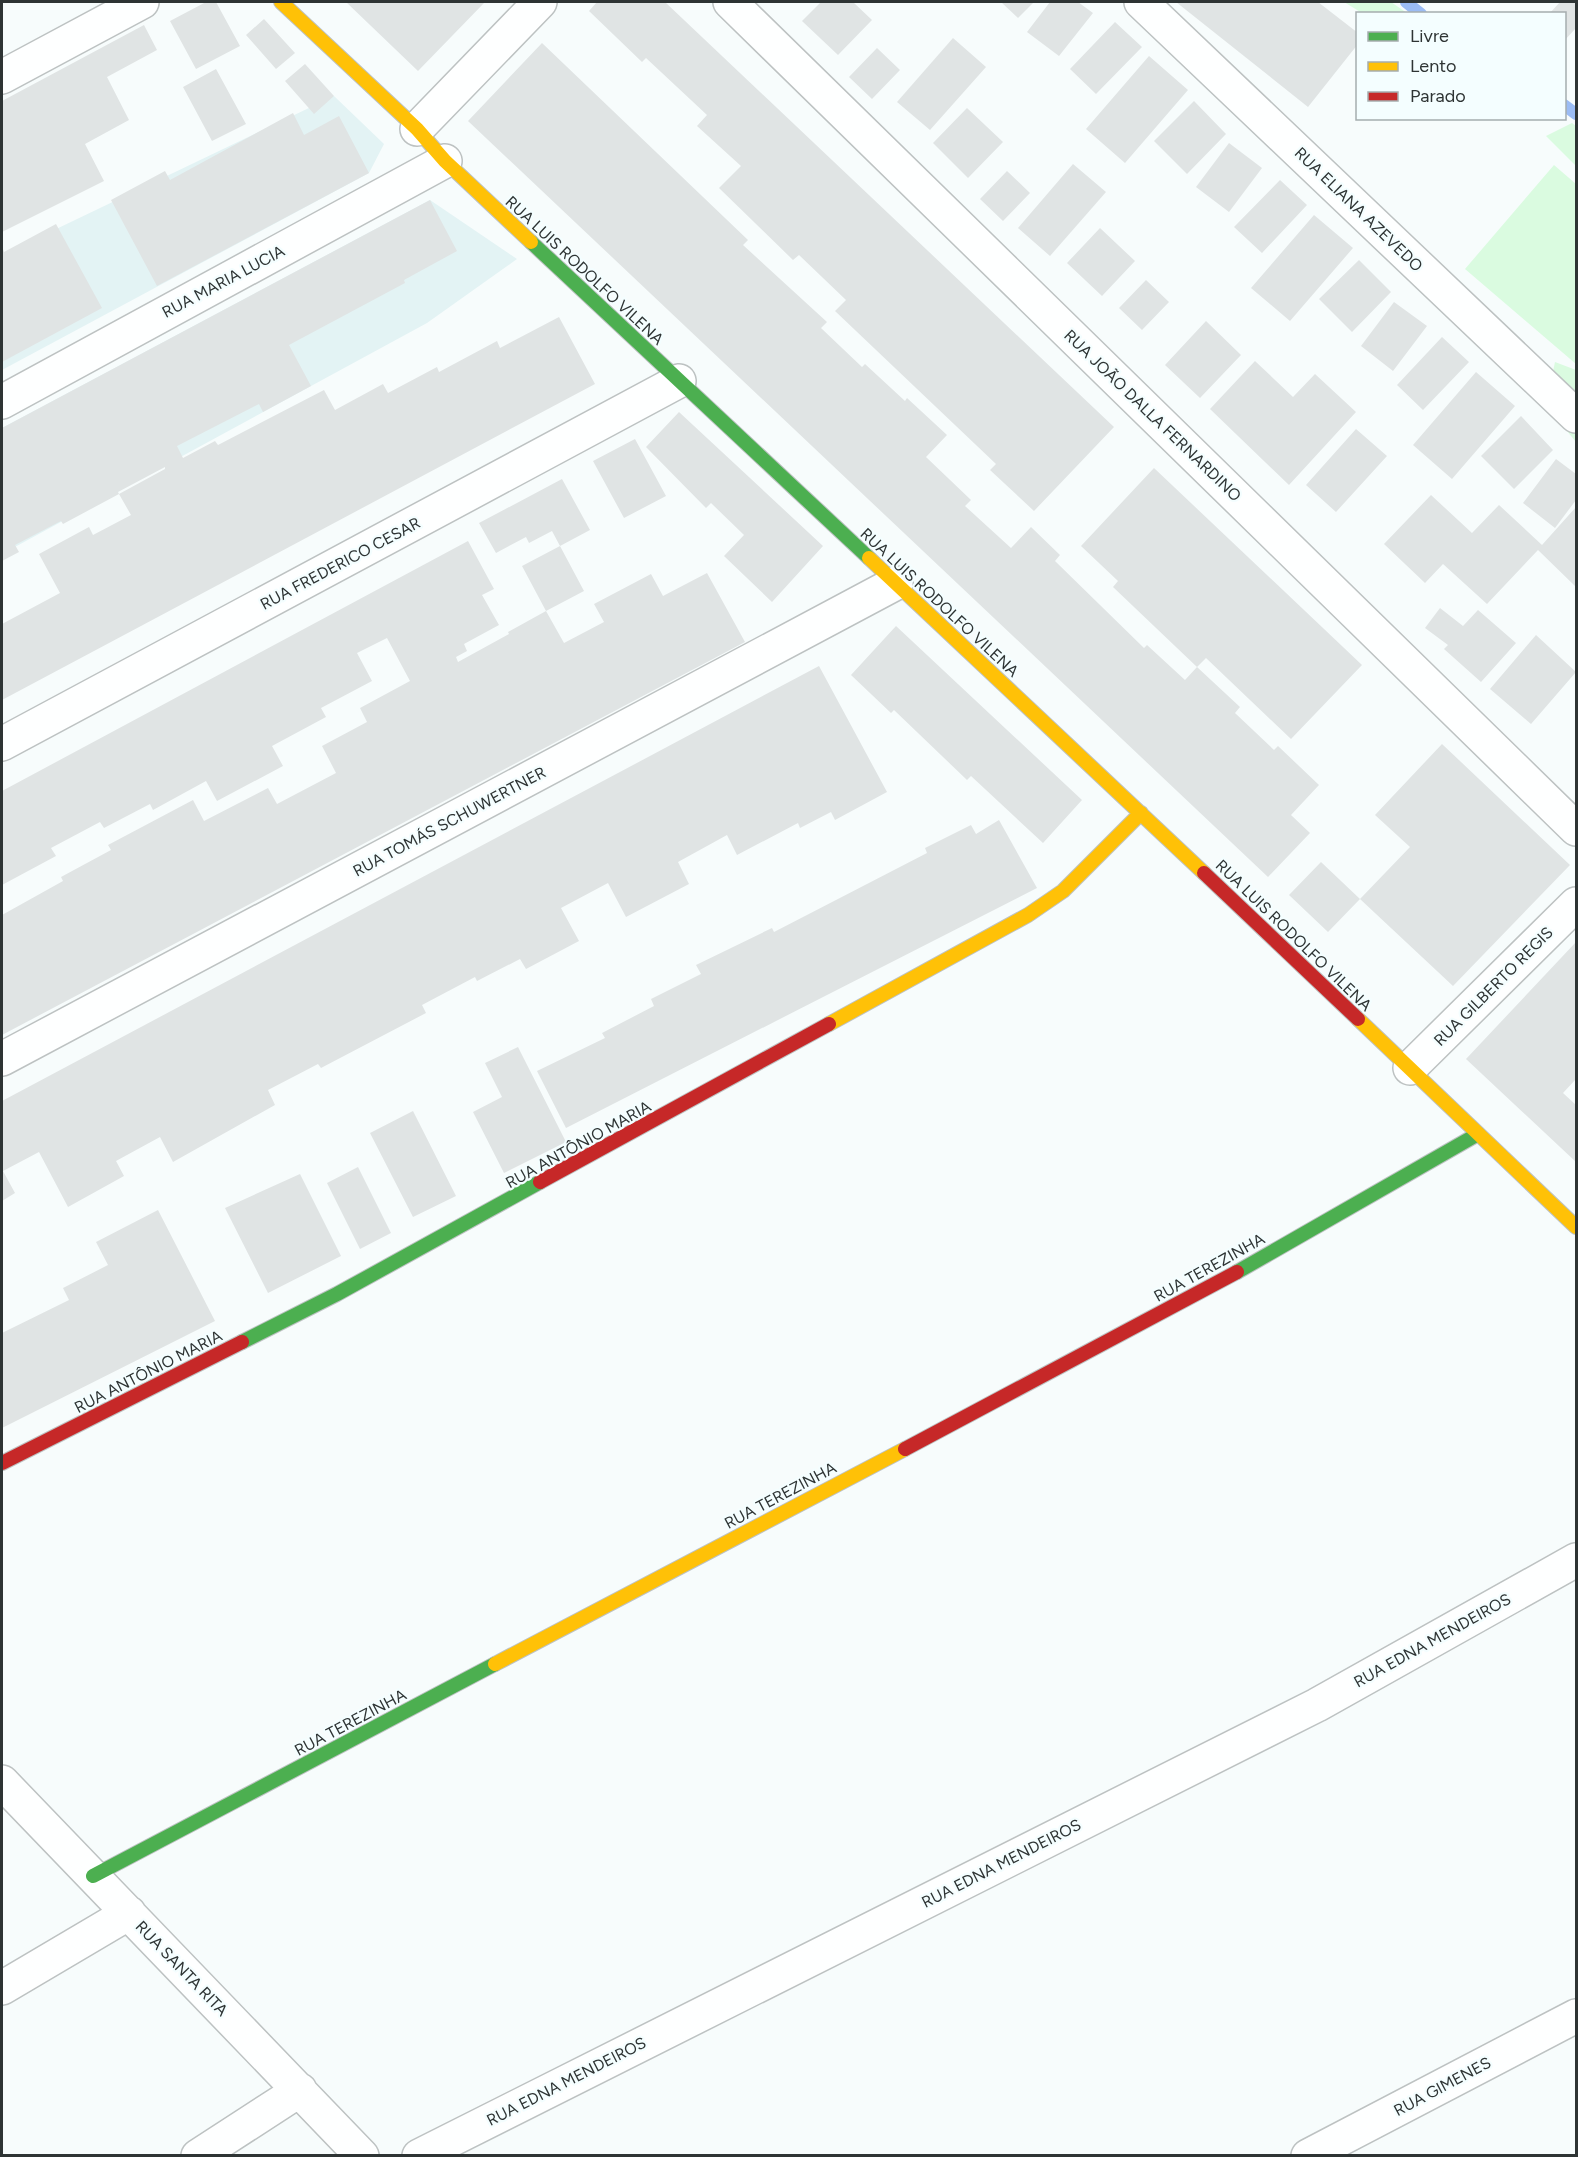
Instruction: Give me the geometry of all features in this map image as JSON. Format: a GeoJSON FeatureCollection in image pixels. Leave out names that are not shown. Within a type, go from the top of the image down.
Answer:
{"type":"FeatureCollection","features":[{"type":"Feature","properties":{"kind":"street"},"geometry":{"type":"LineString","coordinates":[[2,77],[142,2]]}},
{"type":"Feature","properties":{"kind":"street","name":"RUA LUIS RODOLFO VILENA"},"geometry":{"type":"LineString","coordinates":[[281,2],[417,129],[445,161],[1141,813],[1576,1227]]}},
{"type":"Feature","properties":{"kind":"street"},"geometry":{"type":"LineString","coordinates":[[417,129],[540,2]]}},
{"type":"Feature","properties":{"kind":"street","name":"RUA JOÃO DALLA FERNARDINO"},"geometry":{"type":"LineString","coordinates":[[730,2],[1576,829]]}},
{"type":"Feature","properties":{"kind":"street","name":"RUA ELIANA AZEVEDO"},"geometry":{"type":"LineString","coordinates":[[1141,2],[1576,416]]}},
{"type":"Feature","properties":{"kind":"street","name":"RUA MARIA LUCIA"},"geometry":{"type":"LineString","coordinates":[[2,402],[445,161]]}},
{"type":"Feature","properties":{"kind":"street","name":"RUA FREDERICO CESAR"},"geometry":{"type":"LineString","coordinates":[[2,744],[679,381]]}},
{"type":"Feature","properties":{"kind":"street","name":"RUA TOMÁS SCHUWERTNER"},"geometry":{"type":"LineString","coordinates":[[2,1059],[896,583]]}},
{"type":"Feature","properties":{"kind":"street","name":"RUA ANTÔNIO MARIA"},"geometry":{"type":"LineString","coordinates":[[2,1463],[337,1294],[1028,915],[1063,891],[1141,813]]}},
{"type":"Feature","properties":{"kind":"street","name":"RUA GILBERTO REGIS"},"geometry":{"type":"LineString","coordinates":[[1410,1068],[1576,904]]}},
{"type":"Feature","properties":{"kind":"street","name":"RUA TEREZINHA"},"geometry":{"type":"LineString","coordinates":[[93,1876],[1200,1293],[1478,1134]]}},
{"type":"Feature","properties":{"kind":"street","name":"RUA EDNA MENDEIROS"},"geometry":{"type":"LineString","coordinates":[[419,2156],[1317,1704],[1576,1560]]}},
{"type":"Feature","properties":{"kind":"street","name":"RUA SANTA RITA"},"geometry":{"type":"LineString","coordinates":[[2,1782],[362,2156]]}},
{"type":"Feature","properties":{"kind":"street"},"geometry":{"type":"LineString","coordinates":[[2,1988],[129,1913]]}},
{"type":"Feature","properties":{"kind":"street","name":"RUA GIMENES"},"geometry":{"type":"LineString","coordinates":[[1308,2156],[1576,2016]]}},
{"type":"Feature","properties":{"kind":"street"},"geometry":{"type":"LineString","coordinates":[[198,2156],[300,2090]]}},
{"type":"Feature","properties":{"kind":"shaded area"},"geometry":{"type":"Polygon","coordinates":[[[334,96],[384,144],[369,173],[2,370],[2,255],[334,96]]]}},
{"type":"Feature","properties":{"kind":"shaded area"},"geometry":{"type":"Polygon","coordinates":[[[430,200],[517,259],[427,323],[2,554],[2,428],[430,200]]]}},
{"type":"Feature","properties":{"kind":"green space"},"geometry":{"type":"Polygon","coordinates":[[[1344,2],[1391,2],[1406,12],[1360,12],[1344,2]]]}},
{"type":"Feature","properties":{"kind":"green space"},"geometry":{"type":"Polygon","coordinates":[[[1572,123],[1576,126],[1576,166],[1546,136],[1572,123]]]}},
{"type":"Feature","properties":{"kind":"green space"},"geometry":{"type":"Polygon","coordinates":[[[1554,165],[1576,184],[1576,364],[1465,269],[1554,165]]]}},
{"type":"Feature","properties":{"kind":"green space"},"geometry":{"type":"Polygon","coordinates":[[[1555,362],[1576,370],[1576,442],[1561,423],[1553,406],[1551,388],[1555,362]]]}},
{"type":"Feature","properties":{"kind":"building"},"geometry":{"type":"Polygon","coordinates":[[[206,2],[216,2],[240,46],[196,69],[170,21],[206,2]]]}},
{"type":"Feature","properties":{"kind":"building"},"geometry":{"type":"Polygon","coordinates":[[[346,2],[485,2],[418,71],[346,2]]]}},
{"type":"Feature","properties":{"kind":"building"},"geometry":{"type":"Polygon","coordinates":[[[597,2],[665,2],[1114,427],[1034,511],[990,470],[996,464],[835,311],[846,300],[799,255],[793,260],[719,188],[741,166],[697,126],[707,115],[646,58],[642,62],[589,11],[597,2]]]}},
{"type":"Feature","properties":{"kind":"building"},"geometry":{"type":"Polygon","coordinates":[[[821,2],[853,2],[872,20],[838,55],[802,21],[821,2]]]}},
{"type":"Feature","properties":{"kind":"building"},"geometry":{"type":"Polygon","coordinates":[[[1001,2],[1034,2],[1018,18],[1001,2]]]}},
{"type":"Feature","properties":{"kind":"building"},"geometry":{"type":"Polygon","coordinates":[[[1050,2],[1078,2],[1093,13],[1059,56],[1027,32],[1050,2]]]}},
{"type":"Feature","properties":{"kind":"building"},"geometry":{"type":"Polygon","coordinates":[[[1176,2],[1318,2],[1356,31],[1356,47],[1308,107],[1176,2]]]}},
{"type":"Feature","properties":{"kind":"building"},"geometry":{"type":"Polygon","coordinates":[[[1560,2],[1576,2],[1576,28],[1566,39],[1566,12],[1551,12],[1560,2]]]}},
{"type":"Feature","properties":{"kind":"building"},"geometry":{"type":"Polygon","coordinates":[[[264,19],[295,53],[276,69],[246,35],[264,19]]]}},
{"type":"Feature","properties":{"kind":"building"},"geometry":{"type":"Polygon","coordinates":[[[1115,22],[1142,47],[1096,94],[1070,69],[1115,22]]]}},
{"type":"Feature","properties":{"kind":"building"},"geometry":{"type":"Polygon","coordinates":[[[144,25],[157,50],[107,77],[129,120],[85,144],[104,181],[2,232],[2,101],[144,25]]]}},
{"type":"Feature","properties":{"kind":"building"},"geometry":{"type":"Polygon","coordinates":[[[953,38],[986,67],[930,130],[897,102],[953,38]]]}},
{"type":"Feature","properties":{"kind":"building"},"geometry":{"type":"Polygon","coordinates":[[[542,43],[748,240],[743,245],[827,322],[821,328],[862,367],[865,364],[947,435],[926,457],[971,500],[965,506],[1011,548],[1031,527],[1060,555],[1055,561],[1144,648],[1147,645],[1185,680],[1197,667],[1240,707],[1235,713],[1274,750],[1278,746],[1319,785],[1291,815],[1310,833],[1268,877],[468,121],[542,43]]]}},
{"type":"Feature","properties":{"kind":"building"},"geometry":{"type":"Polygon","coordinates":[[[877,48],[900,70],[872,99],[849,77],[877,48]]]}},
{"type":"Feature","properties":{"kind":"building"},"geometry":{"type":"Polygon","coordinates":[[[1149,56],[1188,90],[1125,163],[1086,129],[1149,56]]]}},
{"type":"Feature","properties":{"kind":"building"},"geometry":{"type":"Polygon","coordinates":[[[305,64],[334,96],[314,114],[285,81],[305,64]]]}},
{"type":"Feature","properties":{"kind":"building"},"geometry":{"type":"Polygon","coordinates":[[[216,69],[246,124],[212,141],[183,87],[216,69]]]}},
{"type":"Feature","properties":{"kind":"building"},"geometry":{"type":"Polygon","coordinates":[[[1194,101],[1226,134],[1187,174],[1154,141],[1194,101]]]}},
{"type":"Feature","properties":{"kind":"building"},"geometry":{"type":"Polygon","coordinates":[[[967,108],[1003,142],[968,178],[933,143],[967,108]]]}},
{"type":"Feature","properties":{"kind":"building"},"geometry":{"type":"Polygon","coordinates":[[[293,113],[304,135],[339,116],[369,173],[157,286],[111,200],[165,171],[170,180],[293,113]]]}},
{"type":"Feature","properties":{"kind":"building"},"geometry":{"type":"Polygon","coordinates":[[[1229,143],[1262,168],[1229,212],[1196,187],[1229,143]]]}},
{"type":"Feature","properties":{"kind":"building"},"geometry":{"type":"Polygon","coordinates":[[[1073,164],[1106,192],[1050,256],[1018,228],[1073,164]]]}},
{"type":"Feature","properties":{"kind":"building"},"geometry":{"type":"Polygon","coordinates":[[[1007,171],[1030,193],[1003,221],[980,199],[1007,171]]]}},
{"type":"Feature","properties":{"kind":"building"},"geometry":{"type":"Polygon","coordinates":[[[1280,180],[1307,205],[1262,253],[1234,227],[1280,180]]]}},
{"type":"Feature","properties":{"kind":"building"},"geometry":{"type":"Polygon","coordinates":[[[430,200],[457,251],[404,280],[405,283],[289,345],[311,386],[263,412],[259,404],[177,446],[183,458],[215,441],[218,445],[324,390],[335,410],[383,384],[388,393],[437,367],[439,372],[497,341],[500,348],[559,317],[595,384],[2,700],[2,624],[60,593],[39,554],[89,527],[93,535],[131,515],[119,494],[63,524],[61,521],[15,545],[19,552],[2,561],[2,428],[430,200]],[[165,467],[118,492],[119,494],[165,469],[165,467]]]}},
{"type":"Feature","properties":{"kind":"building"},"geometry":{"type":"Polygon","coordinates":[[[1314,215],[1353,248],[1290,321],[1251,288],[1314,215]]]}},
{"type":"Feature","properties":{"kind":"building"},"geometry":{"type":"Polygon","coordinates":[[[56,224],[102,308],[2,362],[2,246],[4,252],[56,224]]]}},
{"type":"Feature","properties":{"kind":"building"},"geometry":{"type":"Polygon","coordinates":[[[1100,228],[1135,261],[1102,296],[1067,263],[1100,228]]]}},
{"type":"Feature","properties":{"kind":"building"},"geometry":{"type":"Polygon","coordinates":[[[1359,260],[1391,292],[1352,332],[1319,299],[1359,260]]]}},
{"type":"Feature","properties":{"kind":"building"},"geometry":{"type":"Polygon","coordinates":[[[1146,280],[1169,302],[1142,330],[1119,308],[1146,280]]]}},
{"type":"Feature","properties":{"kind":"building"},"geometry":{"type":"Polygon","coordinates":[[[1394,302],[1427,326],[1393,371],[1361,346],[1394,302]]]}},
{"type":"Feature","properties":{"kind":"building"},"geometry":{"type":"Polygon","coordinates":[[[1206,321],[1241,355],[1200,398],[1165,365],[1206,321]]]}},
{"type":"Feature","properties":{"kind":"building"},"geometry":{"type":"Polygon","coordinates":[[[1442,337],[1469,362],[1423,410],[1397,385],[1442,337]]]}},
{"type":"Feature","properties":{"kind":"building"},"geometry":{"type":"Polygon","coordinates":[[[1255,361],[1293,397],[1315,374],[1356,412],[1289,485],[1210,409],[1255,361]]]}},
{"type":"Feature","properties":{"kind":"building"},"geometry":{"type":"Polygon","coordinates":[[[1476,372],[1515,406],[1452,479],[1413,445],[1476,372]]]}},
{"type":"Feature","properties":{"kind":"building"},"geometry":{"type":"Polygon","coordinates":[[[679,412],[823,546],[772,602],[724,556],[744,535],[711,503],[706,508],[646,447],[679,412]]]}},
{"type":"Feature","properties":{"kind":"building"},"geometry":{"type":"Polygon","coordinates":[[[1521,416],[1553,450],[1514,489],[1481,456],[1521,416]]]}},
{"type":"Feature","properties":{"kind":"building"},"geometry":{"type":"Polygon","coordinates":[[[1356,429],[1387,456],[1336,512],[1306,485],[1356,429]]]}},
{"type":"Feature","properties":{"kind":"building"},"geometry":{"type":"Polygon","coordinates":[[[635,439],[666,496],[624,518],[593,461],[635,439]]]}},
{"type":"Feature","properties":{"kind":"building"},"geometry":{"type":"Polygon","coordinates":[[[1556,459],[1576,474],[1576,500],[1555,528],[1523,503],[1556,459]]]}},
{"type":"Feature","properties":{"kind":"building"},"geometry":{"type":"Polygon","coordinates":[[[1154,468],[1362,665],[1291,739],[1206,658],[1197,667],[1113,587],[1118,581],[1081,546],[1154,468]]]}},
{"type":"Feature","properties":{"kind":"building"},"geometry":{"type":"Polygon","coordinates":[[[562,479],[590,530],[560,546],[552,531],[529,543],[526,537],[496,553],[479,523],[562,479]]]}},
{"type":"Feature","properties":{"kind":"building"},"geometry":{"type":"Polygon","coordinates":[[[1431,495],[1472,533],[1499,505],[1542,545],[1576,507],[1576,587],[1538,550],[1487,604],[1443,564],[1425,583],[1384,544],[1431,495]]]}},
{"type":"Feature","properties":{"kind":"building"},"geometry":{"type":"Polygon","coordinates":[[[468,541],[494,589],[482,595],[499,625],[464,644],[467,651],[456,657],[458,662],[546,611],[564,643],[604,622],[594,604],[651,574],[663,596],[707,573],[745,642],[2,1035],[2,915],[63,881],[61,877],[111,850],[108,845],[193,800],[204,821],[268,788],[277,804],[336,773],[322,746],[367,722],[360,708],[410,681],[387,638],[357,653],[372,681],[321,708],[326,717],[272,746],[283,766],[217,801],[206,781],[153,810],[150,804],[104,828],[100,822],[51,848],[56,856],[2,885],[2,791],[468,541]]]}},
{"type":"Feature","properties":{"kind":"building"},"geometry":{"type":"Polygon","coordinates":[[[560,546],[584,591],[546,611],[522,566],[560,546]]]}},
{"type":"Feature","properties":{"kind":"building"},"geometry":{"type":"Polygon","coordinates":[[[1440,608],[1463,626],[1478,610],[1516,643],[1481,682],[1444,649],[1448,645],[1425,628],[1440,608]]]}},
{"type":"Feature","properties":{"kind":"building"},"geometry":{"type":"Polygon","coordinates":[[[896,626],[1082,800],[1043,843],[971,776],[967,780],[894,710],[891,713],[851,675],[896,626]]]}},
{"type":"Feature","properties":{"kind":"building"},"geometry":{"type":"Polygon","coordinates":[[[1536,635],[1576,672],[1531,724],[1490,689],[1536,635]]]}},
{"type":"Feature","properties":{"kind":"building"},"geometry":{"type":"Polygon","coordinates":[[[819,666],[887,792],[835,820],[831,812],[800,828],[798,823],[737,855],[727,835],[678,862],[689,884],[626,917],[608,883],[561,908],[579,941],[526,969],[520,959],[477,981],[475,977],[422,1005],[426,1013],[321,1068],[318,1064],[268,1090],[275,1105],[173,1162],[160,1137],[116,1161],[124,1176],[68,1207],[39,1152],[3,1171],[15,1193],[2,1201],[2,1101],[819,666]]]}},
{"type":"Feature","properties":{"kind":"building"},"geometry":{"type":"Polygon","coordinates":[[[1442,744],[1570,865],[1453,986],[1360,899],[1410,847],[1375,815],[1442,744]]]}},
{"type":"Feature","properties":{"kind":"building"},"geometry":{"type":"Polygon","coordinates":[[[999,820],[1037,888],[566,1128],[537,1071],[605,1038],[602,1033],[654,1006],[651,999],[701,974],[696,965],[772,928],[774,932],[927,853],[925,848],[971,825],[976,834],[999,820]]]}},
{"type":"Feature","properties":{"kind":"building"},"geometry":{"type":"Polygon","coordinates":[[[1321,862],[1360,899],[1328,932],[1289,895],[1321,862]]]}},
{"type":"Feature","properties":{"kind":"building"},"geometry":{"type":"Polygon","coordinates":[[[1576,942],[1576,1079],[1563,1093],[1576,1105],[1576,1162],[1466,1059],[1576,942]]]}},
{"type":"Feature","properties":{"kind":"building"},"geometry":{"type":"Polygon","coordinates":[[[518,1047],[566,1142],[504,1173],[473,1112],[502,1097],[485,1063],[518,1047]]]}},
{"type":"Feature","properties":{"kind":"building"},"geometry":{"type":"Polygon","coordinates":[[[413,1111],[456,1196],[413,1217],[370,1133],[413,1111]]]}},
{"type":"Feature","properties":{"kind":"building"},"geometry":{"type":"Polygon","coordinates":[[[358,1167],[391,1233],[360,1249],[327,1183],[358,1167]]]}},
{"type":"Feature","properties":{"kind":"building"},"geometry":{"type":"Polygon","coordinates":[[[300,1174],[341,1256],[268,1293],[225,1208],[300,1174]]]}},
{"type":"Feature","properties":{"kind":"building"},"geometry":{"type":"Polygon","coordinates":[[[158,1210],[215,1321],[2,1428],[2,1333],[69,1300],[63,1288],[108,1265],[96,1242],[158,1210]]]}},
{"type":"Feature","properties":{"kind":"waterway"},"geometry":{"type":"LineString","coordinates":[[1406,2],[1418,12]]}},
{"type":"Feature","properties":{"kind":"waterway"},"geometry":{"type":"LineString","coordinates":[[1566,106],[1576,114]]}},
{"type":"Feature","properties":{"kind":"traffic: fast"},"geometry":{"type":"LineString","coordinates":[[531,242],[869,558]]}},
{"type":"Feature","properties":{"kind":"traffic: fast"},"geometry":{"type":"LineString","coordinates":[[1237,1272],[1478,1134]]}},
{"type":"Feature","properties":{"kind":"traffic: fast"},"geometry":{"type":"LineString","coordinates":[[242,1342],[337,1294],[540,1182]]}},
{"type":"Feature","properties":{"kind":"traffic: fast"},"geometry":{"type":"LineString","coordinates":[[93,1876],[495,1664]]}},
{"type":"Feature","properties":{"kind":"traffic: slow"},"geometry":{"type":"LineString","coordinates":[[281,2],[417,129],[445,161],[531,242]]}},
{"type":"Feature","properties":{"kind":"traffic: slow"},"geometry":{"type":"LineString","coordinates":[[869,558],[1204,873]]}},
{"type":"Feature","properties":{"kind":"traffic: slow"},"geometry":{"type":"LineString","coordinates":[[829,1024],[1028,915],[1063,891],[1141,813]]}},
{"type":"Feature","properties":{"kind":"traffic: slow"},"geometry":{"type":"LineString","coordinates":[[1358,1019],[1576,1227]]}},
{"type":"Feature","properties":{"kind":"traffic: slow"},"geometry":{"type":"LineString","coordinates":[[495,1664],[905,1449]]}},
{"type":"Feature","properties":{"kind":"traffic: jam"},"geometry":{"type":"LineString","coordinates":[[1204,873],[1358,1019]]}},
{"type":"Feature","properties":{"kind":"traffic: jam"},"geometry":{"type":"LineString","coordinates":[[540,1182],[829,1024]]}},
{"type":"Feature","properties":{"kind":"traffic: jam"},"geometry":{"type":"LineString","coordinates":[[905,1449],[1237,1272]]}},
{"type":"Feature","properties":{"kind":"traffic: jam"},"geometry":{"type":"LineString","coordinates":[[2,1463],[242,1342]]}}]}
